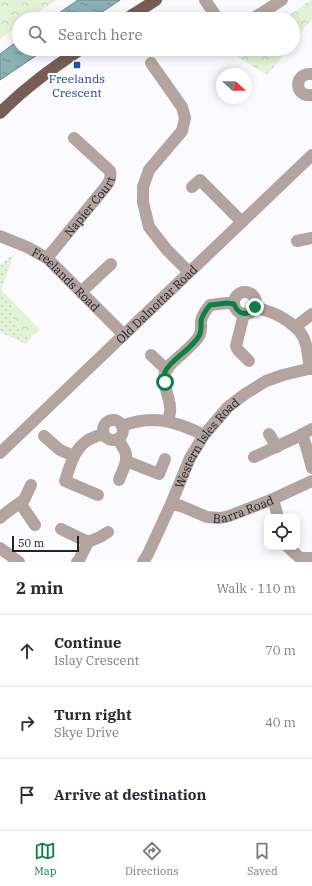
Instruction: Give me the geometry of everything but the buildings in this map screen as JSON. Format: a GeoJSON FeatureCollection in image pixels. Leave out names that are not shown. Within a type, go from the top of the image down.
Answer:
{"type":"FeatureCollection","features":[{"type":"Feature","properties":{"kind":"main road"},"geometry":{"type":"LineString","coordinates":[[137,12],[156,0]]}},
{"type":"Feature","properties":{"kind":"main road"},"geometry":{"type":"LineString","coordinates":[[0,113],[28,87],[71,56]]}},
{"type":"Feature","properties":{"kind":"street"},"geometry":{"type":"LineString","coordinates":[[205,0],[213,12]]}},
{"type":"Feature","properties":{"kind":"street"},"geometry":{"type":"LineString","coordinates":[[263,12],[282,0]]}},
{"type":"Feature","properties":{"kind":"street"},"geometry":{"type":"LineString","coordinates":[[150,64],[182,107],[185,118],[182,131],[149,170],[143,187],[143,202],[149,227],[167,250],[189,272]]}},
{"type":"Feature","properties":{"kind":"street"},"geometry":{"type":"LineString","coordinates":[[312,74],[305,74],[298,82],[298,88],[301,92],[309,96],[312,95]]}},
{"type":"Feature","properties":{"kind":"street","name":"Napier Court"},"geometry":{"type":"LineString","coordinates":[[47,258],[110,181],[110,171],[74,138]]}},
{"type":"Feature","properties":{"kind":"street","name":"Old Dalnottar Road"},"geometry":{"type":"LineString","coordinates":[[0,453],[312,155]]}},
{"type":"Feature","properties":{"kind":"street"},"geometry":{"type":"LineString","coordinates":[[192,187],[200,180],[242,222]]}},
{"type":"Feature","properties":{"kind":"street","name":"Freelands Road"},"geometry":{"type":"LineString","coordinates":[[0,236],[27,247],[47,258],[124,335]]}},
{"type":"Feature","properties":{"kind":"street"},"geometry":{"type":"LineString","coordinates":[[297,241],[312,238]]}},
{"type":"Feature","properties":{"kind":"street"},"geometry":{"type":"LineString","coordinates":[[81,292],[111,264]]}},
{"type":"Feature","properties":{"kind":"street"},"geometry":{"type":"LineString","coordinates":[[245,292],[253,296],[256,304],[252,311],[248,314],[244,314],[237,310],[234,304],[237,296],[245,292]]}},
{"type":"Feature","properties":{"kind":"street"},"geometry":{"type":"LineString","coordinates":[[168,421],[170,406],[165,382],[165,372],[199,336],[202,328],[201,322],[204,312],[210,305],[227,303],[234,304]]}},
{"type":"Feature","properties":{"kind":"street"},"geometry":{"type":"LineString","coordinates":[[255,307],[271,312],[295,327],[303,336],[311,368]]}},
{"type":"Feature","properties":{"kind":"street"},"geometry":{"type":"LineString","coordinates":[[244,314],[236,346],[249,361]]}},
{"type":"Feature","properties":{"kind":"street"},"geometry":{"type":"LineString","coordinates":[[295,327],[312,314]]}},
{"type":"Feature","properties":{"kind":"street"},"geometry":{"type":"LineString","coordinates":[[151,355],[167,370]]}},
{"type":"Feature","properties":{"kind":"street","name":"Western Isles Road"},"geometry":{"type":"LineString","coordinates":[[143,562],[171,504],[190,458],[204,435],[228,407],[266,381],[311,368]]}},
{"type":"Feature","properties":{"kind":"street"},"geometry":{"type":"LineString","coordinates":[[122,426],[131,422],[148,419],[168,421],[184,425],[204,435]]}},
{"type":"Feature","properties":{"kind":"street"},"geometry":{"type":"LineString","coordinates":[[109,420],[116,420],[122,426],[123,432],[118,439],[108,440],[103,434],[102,430],[104,425],[109,420]]}},
{"type":"Feature","properties":{"kind":"street"},"geometry":{"type":"LineString","coordinates":[[254,457],[307,432],[306,446],[312,468]]}},
{"type":"Feature","properties":{"kind":"street"},"geometry":{"type":"LineString","coordinates":[[98,495],[65,481],[74,456],[79,448],[88,440],[103,434]]}},
{"type":"Feature","properties":{"kind":"street"},"geometry":{"type":"LineString","coordinates":[[269,434],[276,446]]}},
{"type":"Feature","properties":{"kind":"street"},"geometry":{"type":"LineString","coordinates":[[44,436],[60,450],[74,456]]}},
{"type":"Feature","properties":{"kind":"street"},"geometry":{"type":"LineString","coordinates":[[118,439],[125,451],[126,457],[125,465],[119,480]]}},
{"type":"Feature","properties":{"kind":"street"},"geometry":{"type":"LineString","coordinates":[[126,461],[159,474],[165,459]]}},
{"type":"Feature","properties":{"kind":"street","name":"Barra Road"},"geometry":{"type":"LineString","coordinates":[[171,504],[181,506],[207,517],[220,518],[273,499],[312,481]]}},
{"type":"Feature","properties":{"kind":"street"},"geometry":{"type":"LineString","coordinates":[[0,518],[24,500],[31,485]]}},
{"type":"Feature","properties":{"kind":"street"},"geometry":{"type":"LineString","coordinates":[[273,499],[277,514]]}},
{"type":"Feature","properties":{"kind":"street"},"geometry":{"type":"LineString","coordinates":[[20,503],[35,525]]}},
{"type":"Feature","properties":{"kind":"street"},"geometry":{"type":"LineString","coordinates":[[61,529],[88,542]]}},
{"type":"Feature","properties":{"kind":"street"},"geometry":{"type":"LineString","coordinates":[[77,562],[88,542],[108,532]]}},
{"type":"Feature","properties":{"kind":"street"},"geometry":{"type":"LineString","coordinates":[[0,548],[19,562]]}},
{"type":"Feature","properties":{"kind":"street"},"geometry":{"type":"LineString","coordinates":[[291,550],[300,558],[312,558]]}},
{"type":"Feature","properties":{"kind":"green space"},"geometry":{"type":"Polygon","coordinates":[[[0,0],[56,0],[38,12],[12,12],[12,30],[0,39],[0,0]]]}},
{"type":"Feature","properties":{"kind":"green space"},"geometry":{"type":"Polygon","coordinates":[[[312,0],[312,19],[300,34],[300,12],[294,12],[312,0]]]}},
{"type":"Feature","properties":{"kind":"green space"},"geometry":{"type":"Polygon","coordinates":[[[236,56],[282,56],[267,75],[236,56]]]}},
{"type":"Feature","properties":{"kind":"green space"},"geometry":{"type":"Polygon","coordinates":[[[14,254],[1,290],[17,306],[15,317],[21,334],[24,335],[28,333],[33,336],[26,344],[0,332],[0,265],[14,254]]]}},
{"type":"Feature","properties":{"kind":"green space"},"geometry":{"type":"Polygon","coordinates":[[[17,306],[40,330],[33,336],[28,333],[24,335],[21,334],[13,316],[15,314],[12,311],[17,306]]]}},
{"type":"Feature","properties":{"kind":"water"},"geometry":{"type":"Polygon","coordinates":[[[78,0],[120,0],[102,12],[60,12],[78,0]]]}},
{"type":"Feature","properties":{"kind":"water"},"geometry":{"type":"Polygon","coordinates":[[[12,45],[12,56],[36,56],[0,80],[0,54],[12,45]]]}},
{"type":"Feature","properties":{"kind":"place","name":"Freelands Crescent"},"geometry":{"type":"Point","coordinates":[77,65]}},
{"type":"Feature","properties":{"kind":"route"},"geometry":{"type":"LineString","coordinates":[[165,382],[165,372],[170,365],[190,347],[199,336],[202,328],[201,322],[204,312],[210,305],[227,303],[234,304],[235,308],[244,314],[248,314],[255,307]]}}]}
